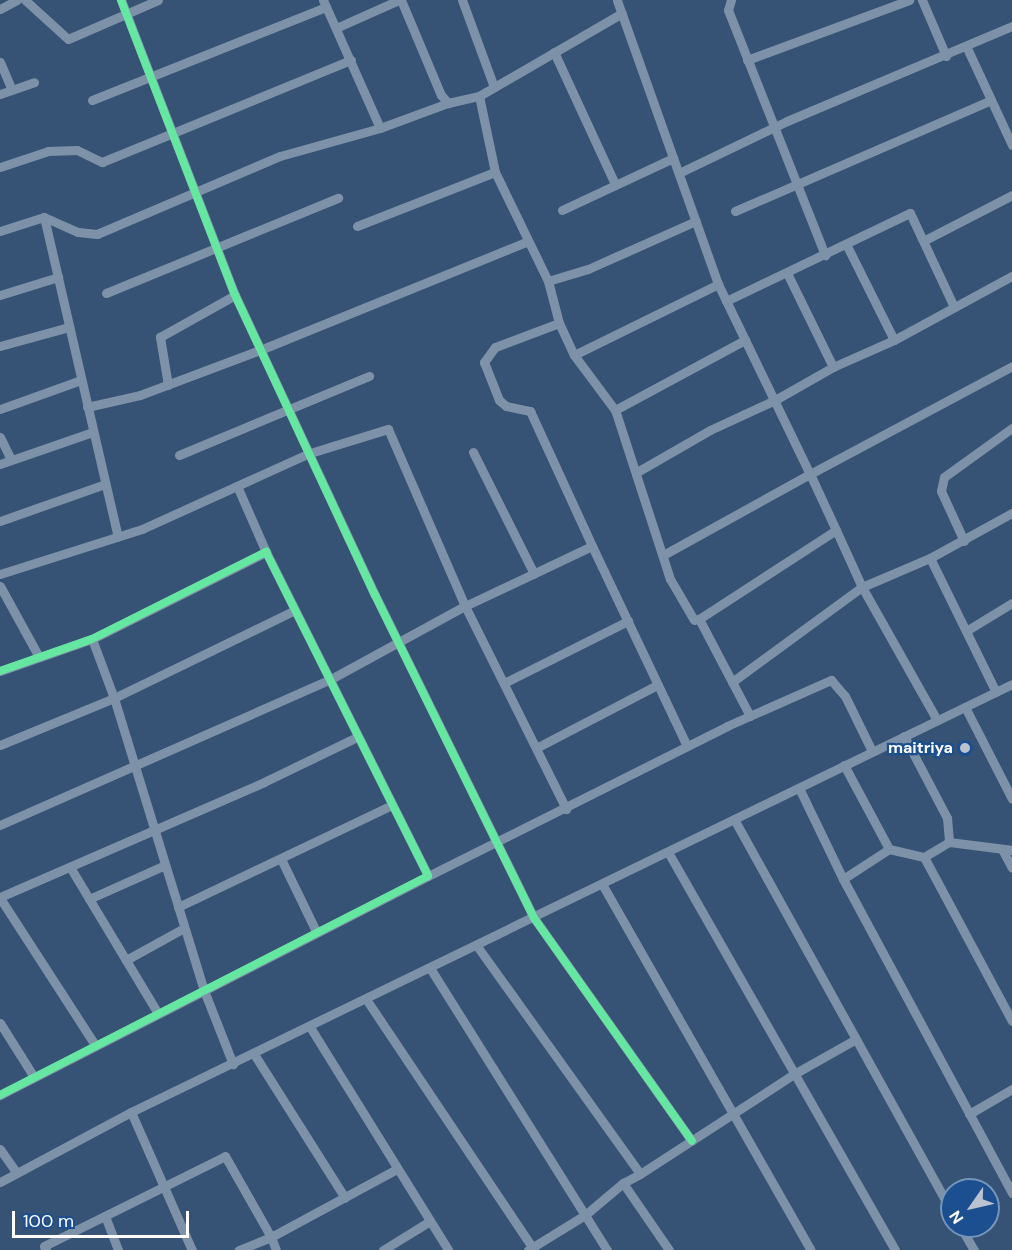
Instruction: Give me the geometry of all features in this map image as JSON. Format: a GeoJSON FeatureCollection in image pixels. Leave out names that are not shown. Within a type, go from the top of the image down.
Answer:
{"type":"FeatureCollection","features":[{"type":"Feature","properties":{"kind":"street"},"geometry":{"type":"LineString","coordinates":[[0,9],[17,0]]}},
{"type":"Feature","properties":{"kind":"street"},"geometry":{"type":"LineString","coordinates":[[25,0],[68,39],[158,0]]}},
{"type":"Feature","properties":{"kind":"street"},"geometry":{"type":"LineString","coordinates":[[121,0],[235,295],[260,351],[398,642],[497,838],[534,918],[692,1141]]}},
{"type":"Feature","properties":{"kind":"street"},"geometry":{"type":"LineString","coordinates":[[336,28],[400,0],[441,95],[448,103]]}},
{"type":"Feature","properties":{"kind":"street"},"geometry":{"type":"LineString","coordinates":[[462,0],[495,87]]}},
{"type":"Feature","properties":{"kind":"street"},"geometry":{"type":"LineString","coordinates":[[617,0],[718,284],[862,587],[937,720]]}},
{"type":"Feature","properties":{"kind":"street"},"geometry":{"type":"LineString","coordinates":[[731,0],[728,10],[825,255]]}},
{"type":"Feature","properties":{"kind":"street"},"geometry":{"type":"LineString","coordinates":[[747,60],[909,0]]}},
{"type":"Feature","properties":{"kind":"street"},"geometry":{"type":"LineString","coordinates":[[922,0],[946,56]]}},
{"type":"Feature","properties":{"kind":"street"},"geometry":{"type":"LineString","coordinates":[[92,100],[325,3],[380,128]]}},
{"type":"Feature","properties":{"kind":"street"},"geometry":{"type":"LineString","coordinates":[[0,231],[45,217],[78,232],[97,234],[280,156],[380,128],[448,103],[479,96],[622,13]]}},
{"type":"Feature","properties":{"kind":"street"},"geometry":{"type":"LineString","coordinates":[[679,173],[915,66],[967,48],[1012,26]]}},
{"type":"Feature","properties":{"kind":"street"},"geometry":{"type":"LineString","coordinates":[[967,48],[1012,145]]}},
{"type":"Feature","properties":{"kind":"street"},"geometry":{"type":"LineString","coordinates":[[554,52],[615,184]]}},
{"type":"Feature","properties":{"kind":"street"},"geometry":{"type":"LineString","coordinates":[[0,167],[48,151],[77,150],[102,162],[173,130],[351,60]]}},
{"type":"Feature","properties":{"kind":"street"},"geometry":{"type":"LineString","coordinates":[[0,62],[12,90]]}},
{"type":"Feature","properties":{"kind":"street"},"geometry":{"type":"LineString","coordinates":[[0,94],[34,82]]}},
{"type":"Feature","properties":{"kind":"street"},"geometry":{"type":"LineString","coordinates":[[479,96],[495,172],[526,242],[548,281],[559,323],[574,355],[615,410],[665,554],[670,579],[693,620]]}},
{"type":"Feature","properties":{"kind":"street"},"geometry":{"type":"LineString","coordinates":[[735,212],[991,100]]}},
{"type":"Feature","properties":{"kind":"street"},"geometry":{"type":"LineString","coordinates":[[562,210],[674,158]]}},
{"type":"Feature","properties":{"kind":"street"},"geometry":{"type":"LineString","coordinates":[[357,226],[495,172]]}},
{"type":"Feature","properties":{"kind":"street"},"geometry":{"type":"LineString","coordinates":[[925,240],[1012,195]]}},
{"type":"Feature","properties":{"kind":"street"},"geometry":{"type":"LineString","coordinates":[[106,293],[338,198]]}},
{"type":"Feature","properties":{"kind":"street"},"geometry":{"type":"LineString","coordinates":[[726,301],[910,213],[925,240],[954,307]]}},
{"type":"Feature","properties":{"kind":"street"},"geometry":{"type":"LineString","coordinates":[[45,217],[117,537]]}},
{"type":"Feature","properties":{"kind":"street"},"geometry":{"type":"LineString","coordinates":[[548,281],[588,270],[696,221]]}},
{"type":"Feature","properties":{"kind":"street"},"geometry":{"type":"LineString","coordinates":[[87,407],[168,385],[260,351],[526,242]]}},
{"type":"Feature","properties":{"kind":"street"},"geometry":{"type":"LineString","coordinates":[[846,244],[894,340]]}},
{"type":"Feature","properties":{"kind":"street"},"geometry":{"type":"LineString","coordinates":[[787,273],[833,367]]}},
{"type":"Feature","properties":{"kind":"street"},"geometry":{"type":"LineString","coordinates":[[637,472],[710,430],[775,400],[833,367],[894,340],[1012,276]]}},
{"type":"Feature","properties":{"kind":"street"},"geometry":{"type":"LineString","coordinates":[[0,295],[58,277]]}},
{"type":"Feature","properties":{"kind":"street"},"geometry":{"type":"LineString","coordinates":[[574,355],[718,284]]}},
{"type":"Feature","properties":{"kind":"street"},"geometry":{"type":"LineString","coordinates":[[168,385],[160,337],[235,295]]}},
{"type":"Feature","properties":{"kind":"street"},"geometry":{"type":"LineString","coordinates":[[559,323],[495,348],[484,362],[499,400],[506,406],[530,411],[687,746]]}},
{"type":"Feature","properties":{"kind":"street"},"geometry":{"type":"LineString","coordinates":[[0,346],[69,327]]}},
{"type":"Feature","properties":{"kind":"street"},"geometry":{"type":"LineString","coordinates":[[615,410],[746,340]]}},
{"type":"Feature","properties":{"kind":"street"},"geometry":{"type":"LineString","coordinates":[[665,554],[1012,366]]}},
{"type":"Feature","properties":{"kind":"street"},"geometry":{"type":"LineString","coordinates":[[179,455],[369,376]]}},
{"type":"Feature","properties":{"kind":"street"},"geometry":{"type":"LineString","coordinates":[[0,409],[81,381]]}},
{"type":"Feature","properties":{"kind":"street"},"geometry":{"type":"LineString","coordinates":[[964,541],[941,491],[944,477],[1012,428]]}},
{"type":"Feature","properties":{"kind":"street"},"geometry":{"type":"LineString","coordinates":[[0,574],[117,537],[308,454],[388,429],[465,606],[566,809]]}},
{"type":"Feature","properties":{"kind":"street"},"geometry":{"type":"LineString","coordinates":[[0,464],[93,432]]}},
{"type":"Feature","properties":{"kind":"street"},"geometry":{"type":"LineString","coordinates":[[0,437],[11,460]]}},
{"type":"Feature","properties":{"kind":"street"},"geometry":{"type":"LineString","coordinates":[[472,452],[534,574]]}},
{"type":"Feature","properties":{"kind":"street"},"geometry":{"type":"LineString","coordinates":[[0,521],[105,484]]}},
{"type":"Feature","properties":{"kind":"street"},"geometry":{"type":"LineString","coordinates":[[237,486],[293,611],[428,876]]}},
{"type":"Feature","properties":{"kind":"street"},"geometry":{"type":"LineString","coordinates":[[732,682],[862,587],[930,558],[1012,513]]}},
{"type":"Feature","properties":{"kind":"street"},"geometry":{"type":"LineString","coordinates":[[750,716],[699,620],[836,530]]}},
{"type":"Feature","properties":{"kind":"street"},"geometry":{"type":"LineString","coordinates":[[0,825],[329,680],[465,606],[592,546]]}},
{"type":"Feature","properties":{"kind":"street"},"geometry":{"type":"LineString","coordinates":[[0,671],[92,639],[266,552]]}},
{"type":"Feature","properties":{"kind":"street"},"geometry":{"type":"LineString","coordinates":[[930,558],[996,692]]}},
{"type":"Feature","properties":{"kind":"street"},"geometry":{"type":"LineString","coordinates":[[0,586],[39,657]]}},
{"type":"Feature","properties":{"kind":"street"},"geometry":{"type":"LineString","coordinates":[[966,631],[1012,603]]}},
{"type":"Feature","properties":{"kind":"street"},"geometry":{"type":"LineString","coordinates":[[0,745],[114,698],[293,611]]}},
{"type":"Feature","properties":{"kind":"street"},"geometry":{"type":"LineString","coordinates":[[504,683],[628,621]]}},
{"type":"Feature","properties":{"kind":"street"},"geometry":{"type":"LineString","coordinates":[[92,639],[136,767],[203,988],[233,1064]]}},
{"type":"Feature","properties":{"kind":"street"},"geometry":{"type":"LineString","coordinates":[[0,1095],[203,988],[428,876],[497,838],[566,809],[687,746],[831,680],[845,696],[872,752]]}},
{"type":"Feature","properties":{"kind":"street"},"geometry":{"type":"LineString","coordinates":[[0,1182],[131,1112],[477,946],[1012,684]]}},
{"type":"Feature","properties":{"kind":"street"},"geometry":{"type":"LineString","coordinates":[[536,748],[657,685]]}},
{"type":"Feature","properties":{"kind":"street"},"geometry":{"type":"LineString","coordinates":[[965,707],[1012,799]]}},
{"type":"Feature","properties":{"kind":"street"},"geometry":{"type":"LineString","coordinates":[[904,736],[947,818],[949,842]]}},
{"type":"Feature","properties":{"kind":"street"},"geometry":{"type":"LineString","coordinates":[[95,1045],[0,898],[357,737]]}},
{"type":"Feature","properties":{"kind":"street"},"geometry":{"type":"LineString","coordinates":[[844,765],[889,849]]}},
{"type":"Feature","properties":{"kind":"street"},"geometry":{"type":"LineString","coordinates":[[799,788],[843,879],[998,1168],[1007,1168],[1012,1194]]}},
{"type":"Feature","properties":{"kind":"street"},"geometry":{"type":"LineString","coordinates":[[178,907],[392,805]]}},
{"type":"Feature","properties":{"kind":"street"},"geometry":{"type":"LineString","coordinates":[[735,819],[940,1190]]}},
{"type":"Feature","properties":{"kind":"street"},"geometry":{"type":"LineString","coordinates":[[843,879],[889,849],[924,857],[949,842],[1007,851],[1012,868]]}},
{"type":"Feature","properties":{"kind":"street"},"geometry":{"type":"LineString","coordinates":[[668,852],[895,1250]]}},
{"type":"Feature","properties":{"kind":"street"},"geometry":{"type":"LineString","coordinates":[[924,857],[1012,1021]]}},
{"type":"Feature","properties":{"kind":"street"},"geometry":{"type":"LineString","coordinates":[[281,859],[316,931]]}},
{"type":"Feature","properties":{"kind":"street"},"geometry":{"type":"LineString","coordinates":[[89,899],[165,865]]}},
{"type":"Feature","properties":{"kind":"street"},"geometry":{"type":"LineString","coordinates":[[69,867],[157,1012]]}},
{"type":"Feature","properties":{"kind":"street"},"geometry":{"type":"LineString","coordinates":[[602,885],[731,1114],[812,1250]]}},
{"type":"Feature","properties":{"kind":"street"},"geometry":{"type":"LineString","coordinates":[[126,960],[184,928]]}},
{"type":"Feature","properties":{"kind":"street"},"geometry":{"type":"LineString","coordinates":[[477,946],[639,1174]]}},
{"type":"Feature","properties":{"kind":"street"},"geometry":{"type":"LineString","coordinates":[[430,968],[607,1250]]}},
{"type":"Feature","properties":{"kind":"street"},"geometry":{"type":"LineString","coordinates":[[366,999],[531,1249],[585,1215],[623,1183],[794,1074],[856,1039]]}},
{"type":"Feature","properties":{"kind":"street"},"geometry":{"type":"LineString","coordinates":[[0,1023],[34,1077]]}},
{"type":"Feature","properties":{"kind":"street"},"geometry":{"type":"LineString","coordinates":[[310,1027],[448,1250]]}},
{"type":"Feature","properties":{"kind":"street"},"geometry":{"type":"LineString","coordinates":[[254,1054],[345,1198]]}},
{"type":"Feature","properties":{"kind":"street"},"geometry":{"type":"LineString","coordinates":[[969,1114],[1012,1089]]}},
{"type":"Feature","properties":{"kind":"street"},"geometry":{"type":"LineString","coordinates":[[131,1112],[192,1250]]}},
{"type":"Feature","properties":{"kind":"street"},"geometry":{"type":"LineString","coordinates":[[0,1149],[16,1173]]}},
{"type":"Feature","properties":{"kind":"street"},"geometry":{"type":"LineString","coordinates":[[46,1250],[44,1246],[225,1156],[271,1237],[276,1250]]}},
{"type":"Feature","properties":{"kind":"street"},"geometry":{"type":"LineString","coordinates":[[239,1250],[271,1237],[397,1169]]}},
{"type":"Feature","properties":{"kind":"street"},"geometry":{"type":"LineString","coordinates":[[623,1183],[669,1250]]}},
{"type":"Feature","properties":{"kind":"street"},"geometry":{"type":"LineString","coordinates":[[105,1216],[118,1250]]}},
{"type":"Feature","properties":{"kind":"street"},"geometry":{"type":"LineString","coordinates":[[383,1250],[430,1221]]}},
{"type":"Feature","properties":{"kind":"cycle path"},"geometry":{"type":"LineString","coordinates":[[121,0],[235,295],[375,595],[534,918],[692,1141]]}},
{"type":"Feature","properties":{"kind":"cycle path"},"geometry":{"type":"LineString","coordinates":[[0,671],[92,639],[266,552],[428,876],[0,1095]]}},
{"type":"Feature","properties":{"kind":"place","name":"maitriya"},"geometry":{"type":"Point","coordinates":[965,748]}}]}
